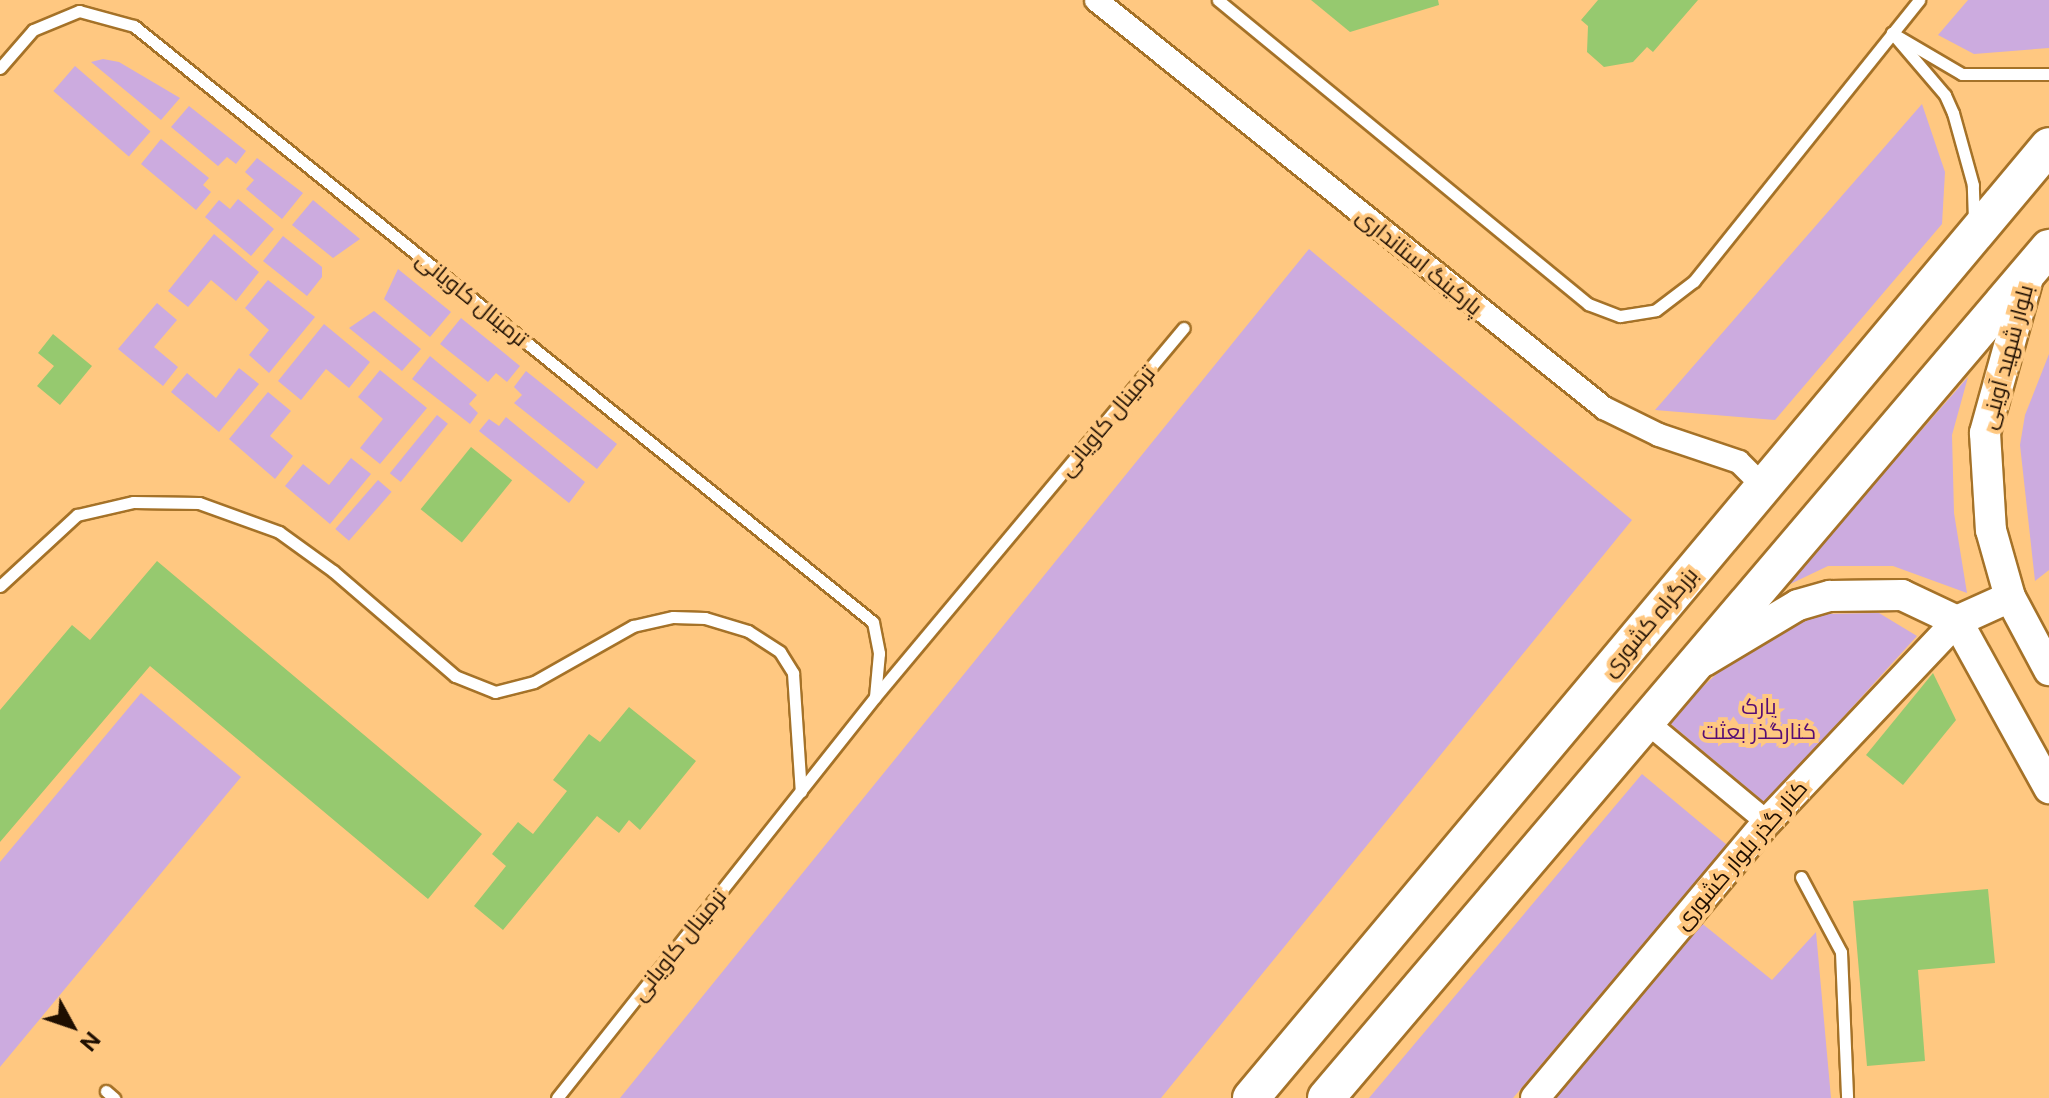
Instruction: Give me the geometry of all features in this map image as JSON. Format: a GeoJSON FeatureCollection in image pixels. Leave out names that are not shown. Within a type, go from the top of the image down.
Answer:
{"type":"FeatureCollection","features":[{"type":"Feature","properties":{"kind":"highway","name":"بزرگراه کشوری"},"geometry":{"type":"LineString","coordinates":[[1251,1098],[1763,486],[1974,241],[2049,146]]}},
{"type":"Feature","properties":{"kind":"highway"},"geometry":{"type":"LineString","coordinates":[[1326,1098],[1643,719],[1689,670],[2040,260]]}},
{"type":"Feature","properties":{"kind":"main road","name":"بلوار شهید آوینی"},"geometry":{"type":"LineString","coordinates":[[2040,260],[1985,433],[1991,530],[2010,597],[2049,670]]}},
{"type":"Feature","properties":{"kind":"main road"},"geometry":{"type":"LineString","coordinates":[[1689,670],[1798,605],[1830,596],[1902,595],[1957,621],[2049,788]]}},
{"type":"Feature","properties":{"kind":"main road"},"geometry":{"type":"LineString","coordinates":[[1957,621],[2010,597]]}},
{"type":"Feature","properties":{"kind":"street","name":"پارکینگ استانداری"},"geometry":{"type":"LineString","coordinates":[[1096,0],[1604,408],[1659,435],[1739,462],[1763,486]]}},
{"type":"Feature","properties":{"kind":"street","name":"کنار گذر بلوار کشوری"},"geometry":{"type":"LineString","coordinates":[[1535,1098],[1767,822],[1957,621]]}},
{"type":"Feature","properties":{"kind":"street"},"geometry":{"type":"LineString","coordinates":[[1643,719],[1767,822]]}},
{"type":"Feature","properties":{"kind":"lane"},"geometry":{"type":"LineString","coordinates":[[1218,0],[1588,304],[1620,316],[1656,310],[1694,281],[1919,0]]}},
{"type":"Feature","properties":{"kind":"lane","name":"ترمینال کاویانی"},"geometry":{"type":"LineString","coordinates":[[0,68],[33,30],[79,11],[134,26],[873,622],[879,653],[875,697]]}},
{"type":"Feature","properties":{"kind":"lane"},"geometry":{"type":"LineString","coordinates":[[1892,33],[1962,74],[2049,74]]}},
{"type":"Feature","properties":{"kind":"lane"},"geometry":{"type":"LineString","coordinates":[[1892,33],[1945,95],[1953,113],[1973,185],[1974,241]]}},
{"type":"Feature","properties":{"kind":"lane","name":"ترمینال کاویانی"},"geometry":{"type":"LineString","coordinates":[[557,1098],[875,697],[1184,328]]}},
{"type":"Feature","properties":{"kind":"lane"},"geometry":{"type":"LineString","coordinates":[[0,586],[77,515],[133,502],[199,503],[279,532],[333,571],[455,676],[495,692],[534,682],[633,626],[673,617],[705,618],[748,631],[780,652],[793,673],[801,792]]}},
{"type":"Feature","properties":{"kind":"lane"},"geometry":{"type":"LineString","coordinates":[[1801,877],[1841,952],[1847,1098]]}},
{"type":"Feature","properties":{"kind":"green space"},"geometry":{"type":"Polygon","coordinates":[[[1968,0],[2049,0],[2049,48],[1974,54],[1938,35],[1968,0]]]}},
{"type":"Feature","properties":{"kind":"green space"},"geometry":{"type":"Polygon","coordinates":[[[103,59],[119,62],[180,98],[161,120],[91,62],[103,59]]]}},
{"type":"Feature","properties":{"kind":"green space"},"geometry":{"type":"Polygon","coordinates":[[[75,66],[150,132],[129,157],[53,91],[75,66]]]}},
{"type":"Feature","properties":{"kind":"green space"},"geometry":{"type":"Polygon","coordinates":[[[1922,104],[1945,172],[1942,224],[1775,420],[1655,410],[1922,104]]]}},
{"type":"Feature","properties":{"kind":"green space"},"geometry":{"type":"Polygon","coordinates":[[[189,106],[246,151],[236,164],[227,157],[218,166],[171,127],[189,106]]]}},
{"type":"Feature","properties":{"kind":"green space"},"geometry":{"type":"Polygon","coordinates":[[[161,139],[209,178],[203,185],[211,192],[196,210],[141,164],[161,139]]]}},
{"type":"Feature","properties":{"kind":"green space"},"geometry":{"type":"Polygon","coordinates":[[[257,158],[303,193],[282,219],[246,189],[254,180],[245,172],[257,158]]]}},
{"type":"Feature","properties":{"kind":"green space"},"geometry":{"type":"Polygon","coordinates":[[[238,199],[274,229],[251,256],[205,217],[219,200],[230,209],[238,199]]]}},
{"type":"Feature","properties":{"kind":"green space"},"geometry":{"type":"Polygon","coordinates":[[[313,200],[360,239],[333,258],[292,225],[313,200]]]}},
{"type":"Feature","properties":{"kind":"green space"},"geometry":{"type":"Polygon","coordinates":[[[214,234],[259,272],[236,301],[211,280],[188,307],[168,291],[214,234]]]}},
{"type":"Feature","properties":{"kind":"green space"},"geometry":{"type":"Polygon","coordinates":[[[283,236],[322,267],[322,277],[307,296],[263,261],[283,236]]]}},
{"type":"Feature","properties":{"kind":"green space"},"geometry":{"type":"Polygon","coordinates":[[[1309,249],[1632,520],[1161,1098],[620,1098],[1309,249]]]}},
{"type":"Feature","properties":{"kind":"green space"},"geometry":{"type":"Polygon","coordinates":[[[398,269],[451,312],[430,337],[384,299],[398,269]]]}},
{"type":"Feature","properties":{"kind":"green space"},"geometry":{"type":"Polygon","coordinates":[[[268,280],[315,317],[269,373],[249,355],[269,330],[245,308],[268,280]]]}},
{"type":"Feature","properties":{"kind":"green space"},"geometry":{"type":"Polygon","coordinates":[[[157,303],[177,320],[154,347],[178,367],[163,386],[118,349],[157,303]]]}},
{"type":"Feature","properties":{"kind":"green space"},"geometry":{"type":"Polygon","coordinates":[[[374,311],[421,349],[402,371],[349,328],[374,311]]]}},
{"type":"Feature","properties":{"kind":"green space"},"geometry":{"type":"Polygon","coordinates":[[[461,318],[520,366],[507,382],[496,373],[488,382],[440,344],[461,318]]]}},
{"type":"Feature","properties":{"kind":"green space"},"geometry":{"type":"Polygon","coordinates":[[[324,324],[370,362],[349,388],[326,369],[301,400],[278,381],[324,324]]]}},
{"type":"Feature","properties":{"kind":"green space"},"geometry":{"type":"Polygon","coordinates":[[[2049,354],[2049,570],[2035,581],[2020,445],[2025,415],[2049,354]]]}},
{"type":"Feature","properties":{"kind":"green space"},"geometry":{"type":"Polygon","coordinates":[[[430,356],[477,395],[469,404],[478,413],[470,424],[412,379],[430,356]]]}},
{"type":"Feature","properties":{"kind":"green space"},"geometry":{"type":"Polygon","coordinates":[[[239,368],[259,384],[219,432],[171,392],[187,373],[216,398],[239,368]]]}},
{"type":"Feature","properties":{"kind":"green space"},"geometry":{"type":"Polygon","coordinates":[[[380,370],[427,408],[380,464],[360,448],[383,419],[358,397],[380,370]]]}},
{"type":"Feature","properties":{"kind":"green space"},"geometry":{"type":"Polygon","coordinates":[[[526,371],[617,444],[597,469],[514,403],[522,395],[514,387],[526,371]]]}},
{"type":"Feature","properties":{"kind":"green space"},"geometry":{"type":"Polygon","coordinates":[[[1968,377],[1952,435],[1954,513],[1967,593],[1893,566],[1828,566],[1784,587],[1968,377]]]}},
{"type":"Feature","properties":{"kind":"green space"},"geometry":{"type":"Polygon","coordinates":[[[268,392],[291,411],[270,436],[293,456],[275,479],[229,439],[268,392]]]}},
{"type":"Feature","properties":{"kind":"green space"},"geometry":{"type":"Polygon","coordinates":[[[437,415],[448,424],[401,482],[390,473],[437,415]]]}},
{"type":"Feature","properties":{"kind":"green space"},"geometry":{"type":"Polygon","coordinates":[[[506,417],[585,482],[569,503],[479,431],[489,419],[499,426],[506,417]]]}},
{"type":"Feature","properties":{"kind":"green space"},"geometry":{"type":"Polygon","coordinates":[[[351,458],[371,474],[330,524],[285,486],[303,464],[329,485],[351,458]]]}},
{"type":"Feature","properties":{"kind":"green space"},"geometry":{"type":"Polygon","coordinates":[[[378,480],[392,492],[349,541],[335,529],[378,480]]]}},
{"type":"Feature","properties":{"kind":"green space","name":"پارک کنارگذر بعثت"},"geometry":{"type":"Polygon","coordinates":[[[1879,613],[1917,636],[1765,803],[1666,720],[1743,650],[1820,614],[1879,613]]]}},
{"type":"Feature","properties":{"kind":"green space"},"geometry":{"type":"Polygon","coordinates":[[[141,693],[241,777],[0,1067],[0,862],[141,693]]]}},
{"type":"Feature","properties":{"kind":"green space"},"geometry":{"type":"Polygon","coordinates":[[[1642,774],[1727,845],[1513,1098],[1369,1098],[1642,774]]]}},
{"type":"Feature","properties":{"kind":"green space"},"geometry":{"type":"Polygon","coordinates":[[[1699,921],[1772,980],[1816,932],[1831,1098],[1555,1098],[1699,921]]]}},
{"type":"Feature","properties":{"kind":"building"},"geometry":{"type":"Polygon","coordinates":[[[1311,0],[1438,0],[1439,5],[1350,32],[1311,0]]]}},
{"type":"Feature","properties":{"kind":"building"},"geometry":{"type":"Polygon","coordinates":[[[1598,0],[1698,0],[1653,52],[1647,47],[1633,62],[1604,67],[1587,52],[1588,26],[1581,20],[1598,0]]]}},
{"type":"Feature","properties":{"kind":"building"},"geometry":{"type":"Polygon","coordinates":[[[53,334],[92,366],[60,405],[37,386],[54,366],[38,353],[53,334]]]}},
{"type":"Feature","properties":{"kind":"building"},"geometry":{"type":"Polygon","coordinates":[[[471,447],[512,480],[462,543],[421,509],[471,447]]]}},
{"type":"Feature","properties":{"kind":"building"},"geometry":{"type":"Polygon","coordinates":[[[157,561],[482,834],[428,899],[150,666],[0,842],[0,710],[72,625],[90,640],[157,561]]]}},
{"type":"Feature","properties":{"kind":"building"},"geometry":{"type":"Polygon","coordinates":[[[1933,673],[1956,720],[1903,785],[1866,755],[1933,673]]]}},
{"type":"Feature","properties":{"kind":"building"},"geometry":{"type":"Polygon","coordinates":[[[629,707],[696,761],[640,830],[629,820],[619,833],[597,816],[503,930],[474,906],[506,866],[492,854],[518,822],[533,834],[567,791],[553,780],[589,734],[600,742],[629,707]]]}},
{"type":"Feature","properties":{"kind":"building"},"geometry":{"type":"Polygon","coordinates":[[[1988,889],[1995,963],[1918,970],[1925,1061],[1867,1066],[1853,901],[1988,889]]]}}]}
